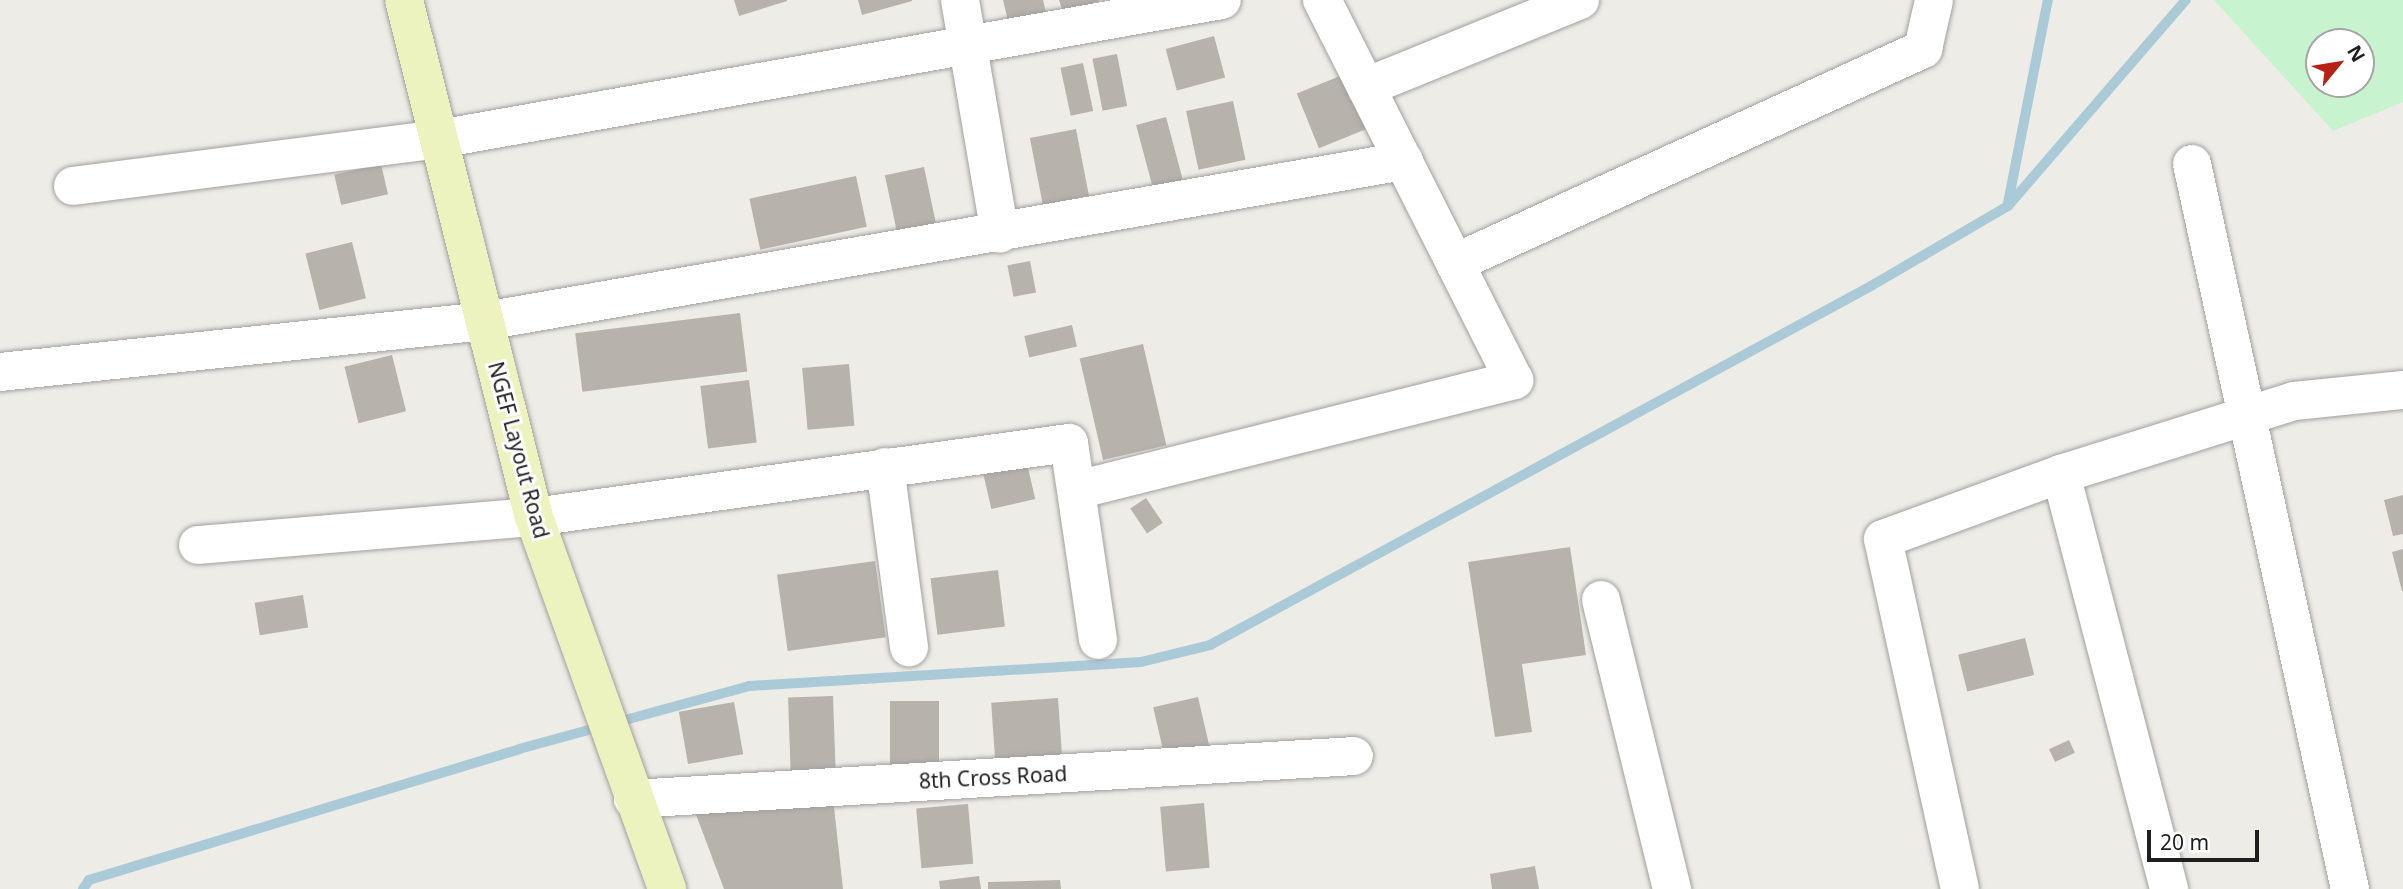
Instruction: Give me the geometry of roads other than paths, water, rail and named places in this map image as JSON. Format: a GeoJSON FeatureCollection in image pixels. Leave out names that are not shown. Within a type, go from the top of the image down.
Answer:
{"type":"FeatureCollection","features":[{"type":"Feature","properties":{"kind":"street","name":"NGEF Layout Road"},"geometry":{"type":"LineString","coordinates":[[404,0],[534,517],[598,704],[667,889]]}},
{"type":"Feature","properties":{"kind":"street"},"geometry":{"type":"LineString","coordinates":[[960,0],[970,44],[1000,234]]}},
{"type":"Feature","properties":{"kind":"street"},"geometry":{"type":"LineString","coordinates":[[74,186],[439,139],[1222,0]]}},
{"type":"Feature","properties":{"kind":"street"},"geometry":{"type":"LineString","coordinates":[[1077,491],[1514,380],[1322,0]]}},
{"type":"Feature","properties":{"kind":"street"},"geometry":{"type":"LineString","coordinates":[[1366,87],[1580,0]]}},
{"type":"Feature","properties":{"kind":"street"},"geometry":{"type":"LineString","coordinates":[[1455,263],[1923,49],[1934,0]]}},
{"type":"Feature","properties":{"kind":"street"},"geometry":{"type":"LineString","coordinates":[[0,372],[485,321],[1000,234],[1404,161]]}},
{"type":"Feature","properties":{"kind":"street"},"geometry":{"type":"LineString","coordinates":[[2192,164],[2350,889]]}},
{"type":"Feature","properties":{"kind":"street"},"geometry":{"type":"LineString","coordinates":[[1960,889],[1883,539],[2061,474],[2294,401],[2403,390]]}},
{"type":"Feature","properties":{"kind":"street"},"geometry":{"type":"LineString","coordinates":[[198,545],[534,517],[1069,443],[1098,640]]}},
{"type":"Feature","properties":{"kind":"street"},"geometry":{"type":"LineString","coordinates":[[885,467],[909,647]]}},
{"type":"Feature","properties":{"kind":"street"},"geometry":{"type":"LineString","coordinates":[[2061,474],[2169,889]]}},
{"type":"Feature","properties":{"kind":"street"},"geometry":{"type":"LineString","coordinates":[[1601,600],[1672,889]]}},
{"type":"Feature","properties":{"kind":"street","name":"8th Cross Road"},"geometry":{"type":"LineString","coordinates":[[633,799],[1354,755]]}},
{"type":"Feature","properties":{"kind":"waterway"},"geometry":{"type":"LineString","coordinates":[[2008,203],[2048,0]]}},
{"type":"Feature","properties":{"kind":"waterway"},"geometry":{"type":"LineString","coordinates":[[83,889],[89,880],[519,749],[749,686],[1141,662],[1210,645],[1871,286],[2008,206],[2186,0]]}}]}
